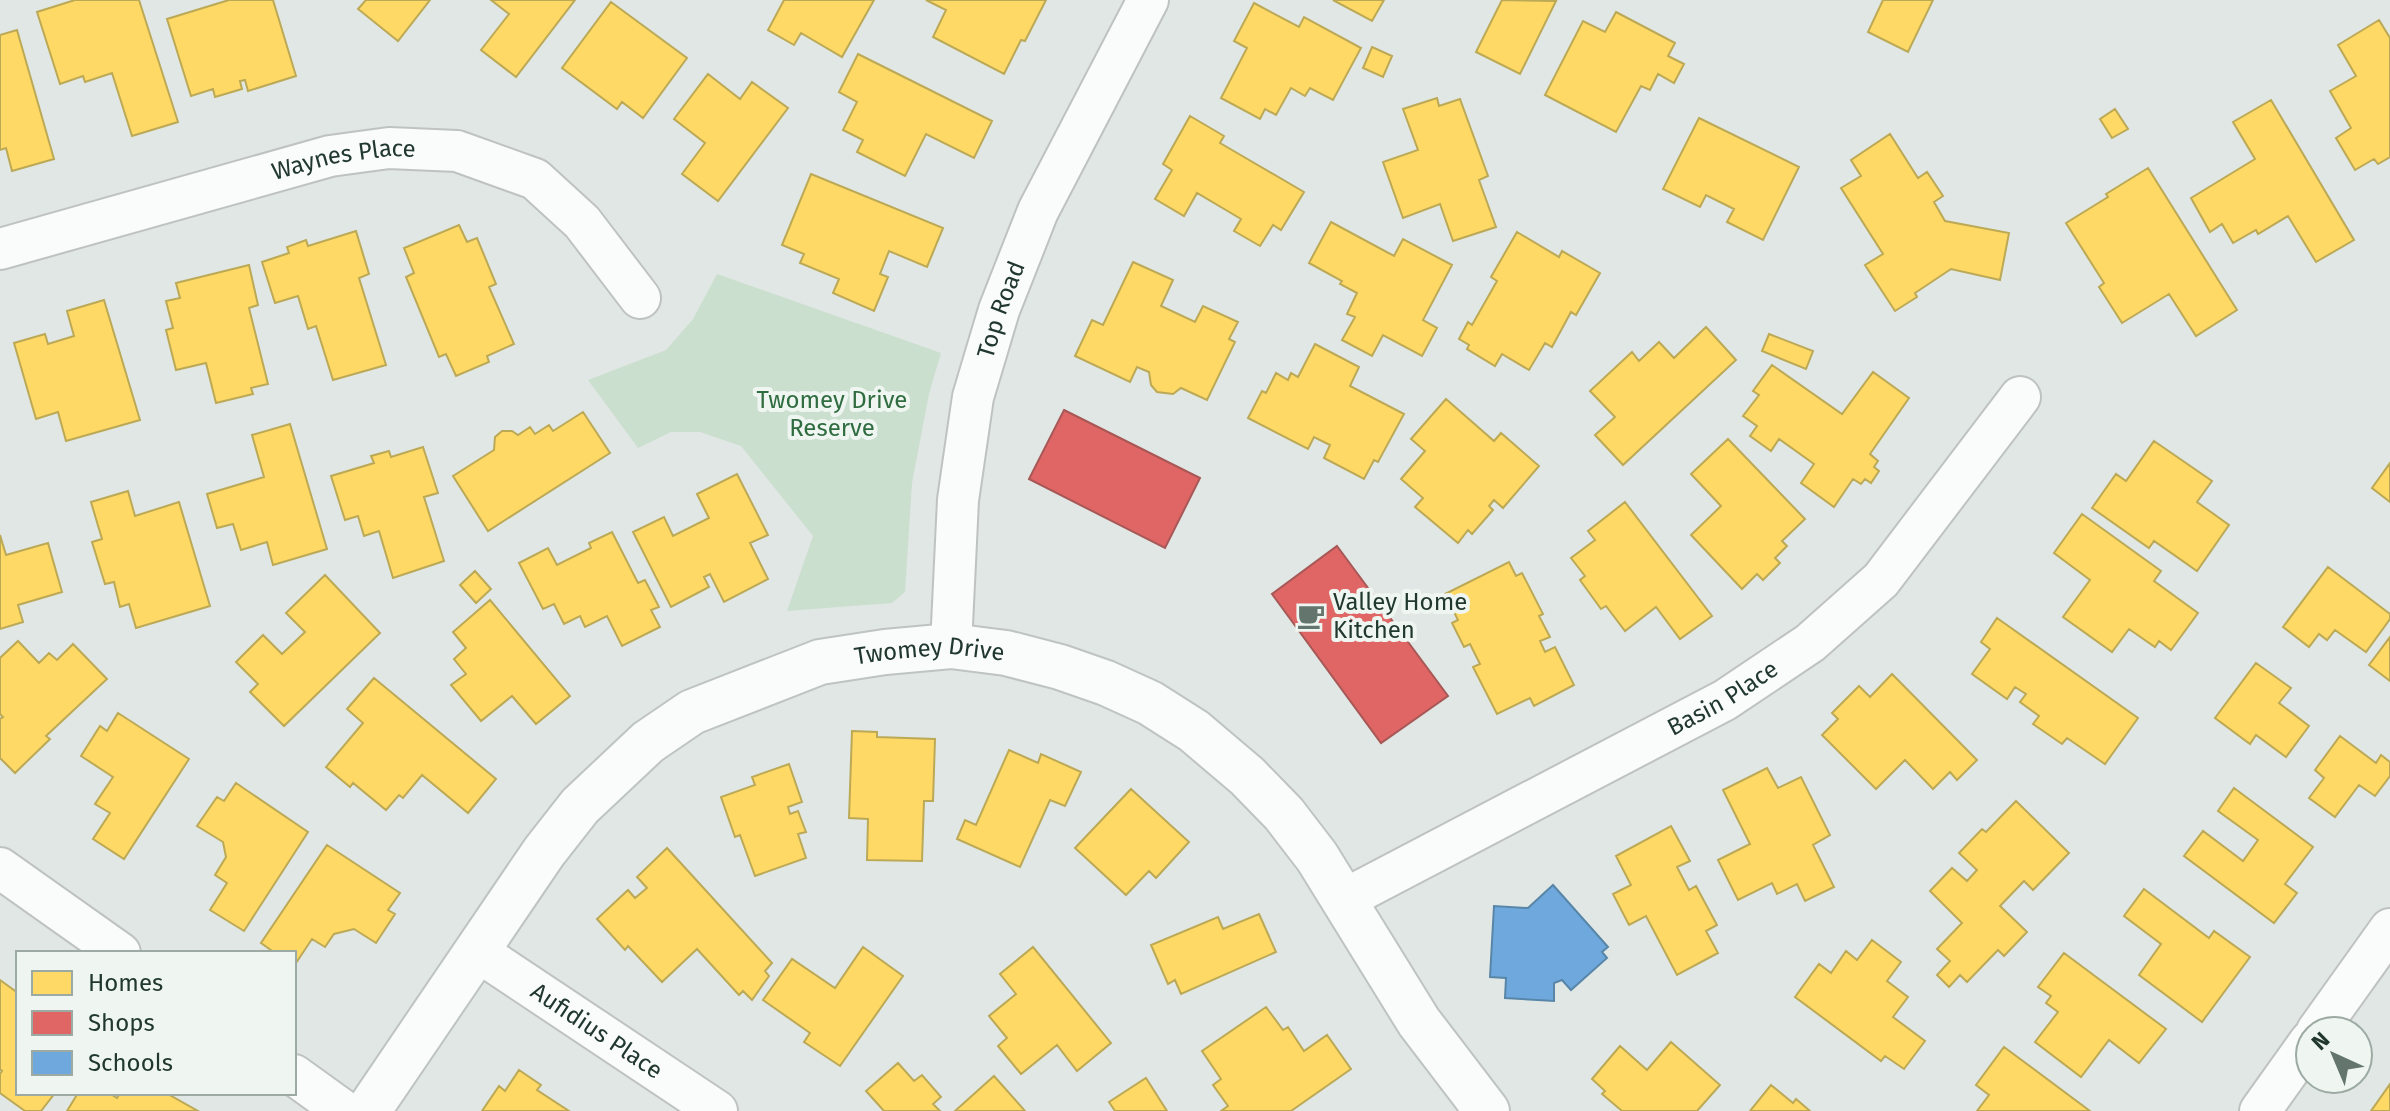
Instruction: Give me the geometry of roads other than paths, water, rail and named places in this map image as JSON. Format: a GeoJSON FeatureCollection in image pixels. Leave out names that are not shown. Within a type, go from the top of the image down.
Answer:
{"type":"FeatureCollection","features":[{"type":"Feature","properties":{"kind":"street","name":"Top Road"},"geometry":{"type":"LineString","coordinates":[[951,646],[960,485],[973,397],[999,310],[1038,211],[1148,0]]}},
{"type":"Feature","properties":{"kind":"street","name":"Waynes Place"},"geometry":{"type":"LineString","coordinates":[[0,249],[330,156],[389,148],[457,151],[535,179],[582,222],[640,298]]}},
{"type":"Feature","properties":{"kind":"street","name":"Basin Place"},"geometry":{"type":"LineString","coordinates":[[1343,900],[1725,700],[1810,643],[1881,580],[2020,397]]}},
{"type":"Feature","properties":{"kind":"street","name":"Twomey Drive"},"geometry":{"type":"LineString","coordinates":[[368,1111],[544,852],[580,806],[648,742],[692,712],[820,662],[951,646],[1006,653],[1106,683],[1150,703],[1194,731],[1247,776],[1284,814],[1317,857],[1419,1022],[1487,1111]]}},
{"type":"Feature","properties":{"kind":"street"},"geometry":{"type":"LineString","coordinates":[[0,868],[117,951]]}},
{"type":"Feature","properties":{"kind":"street"},"geometry":{"type":"LineString","coordinates":[[2328,1015],[2390,929]]}},
{"type":"Feature","properties":{"kind":"street","name":"Aufidius Place"},"geometry":{"type":"LineString","coordinates":[[477,951],[717,1111]]}},
{"type":"Feature","properties":{"kind":"street"},"geometry":{"type":"LineString","coordinates":[[2260,1111],[2294,1063]]}},
{"type":"Feature","properties":{"kind":"street"},"geometry":{"type":"LineString","coordinates":[[296,1076],[344,1111]]}},
{"type":"Feature","properties":{"kind":"place","name":"Valley Home Kitchen"},"geometry":{"type":"Point","coordinates":[1311,616]}},
{"type":"Feature","properties":{"kind":"park label","name":"Twomey Drive Reserve"},"geometry":{"type":"Point","coordinates":[832,414]}}]}
